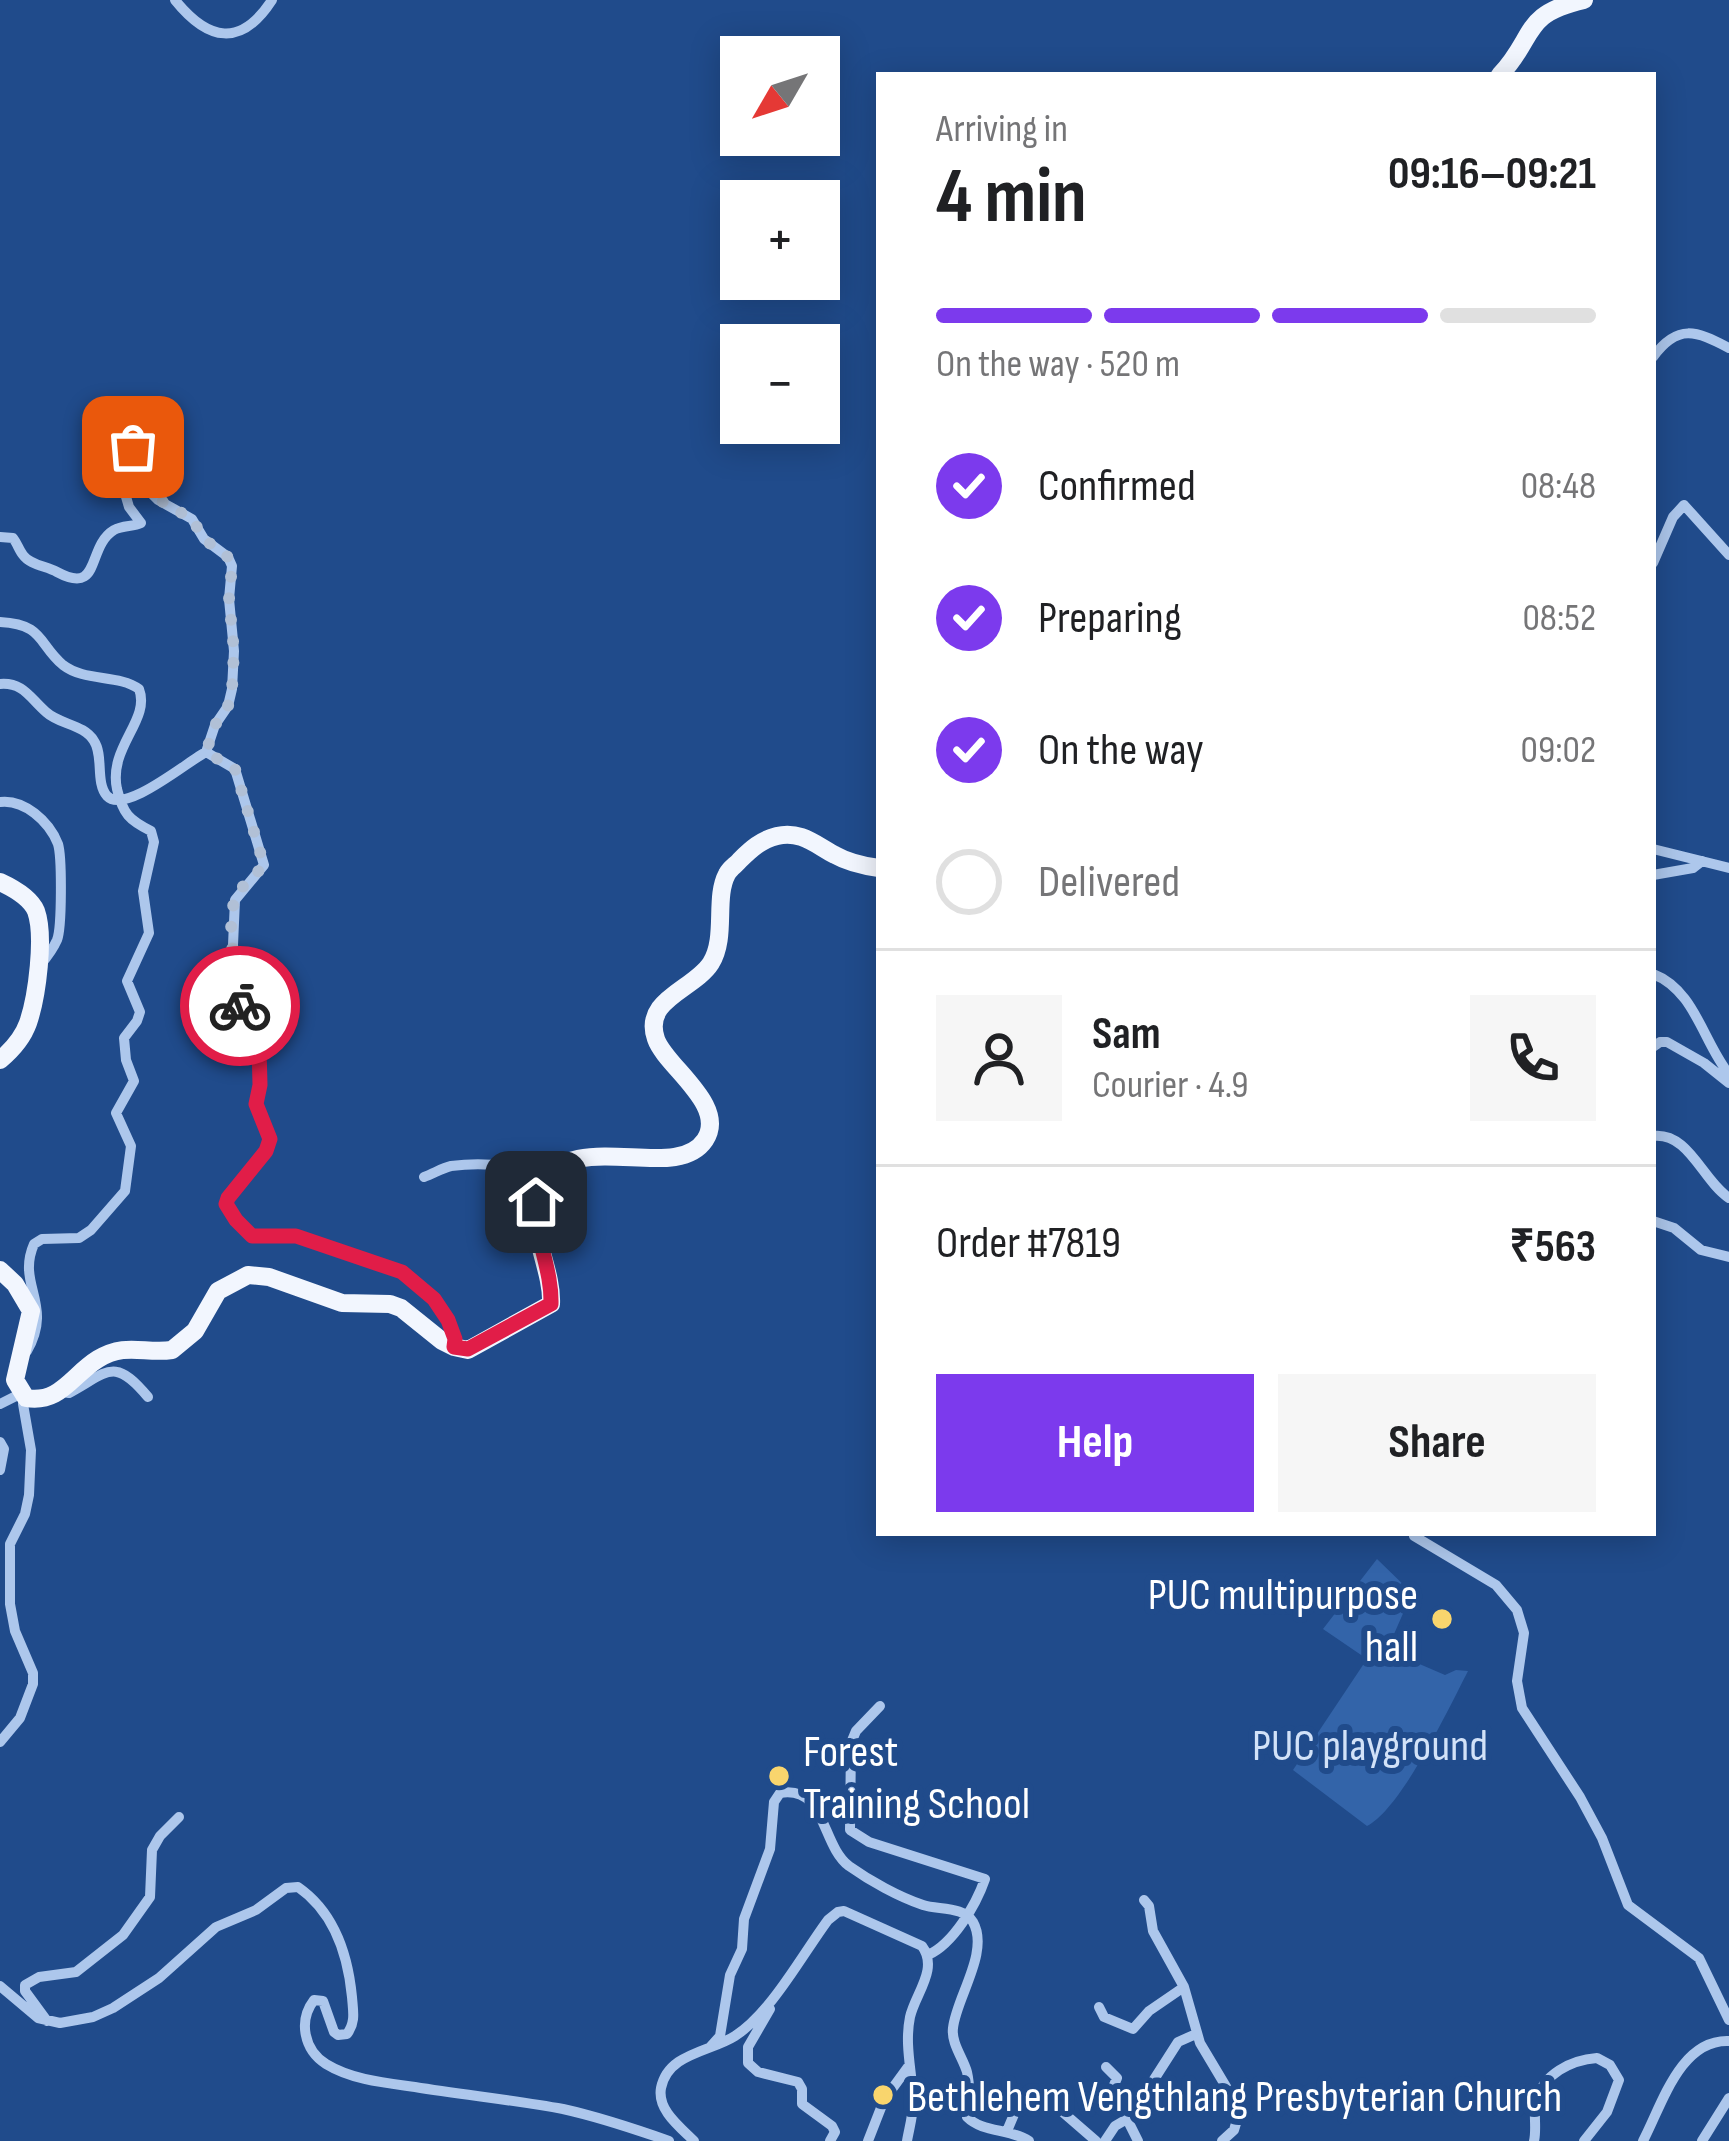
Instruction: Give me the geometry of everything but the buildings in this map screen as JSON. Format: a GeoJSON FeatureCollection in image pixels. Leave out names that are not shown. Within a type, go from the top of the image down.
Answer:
{"type":"FeatureCollection","features":[{"type":"Feature","properties":{"kind":"main road"},"geometry":{"type":"LineString","coordinates":[[1503,72],[1546,12],[1584,0]]}},
{"type":"Feature","properties":{"kind":"main road"},"geometry":{"type":"LineString","coordinates":[[0,1270],[15,1283],[31,1311],[15,1380],[24,1396],[36,1400],[52,1398],[86,1367],[122,1348],[164,1351],[181,1345],[205,1318],[218,1291],[248,1275],[269,1277],[342,1303],[391,1304],[464,1348],[551,1304],[552,1286],[535,1215],[538,1190],[565,1161],[671,1158],[689,1154],[704,1143],[710,1129],[708,1114],[682,1070],[662,1051],[655,1022],[667,998],[711,963],[727,873],[752,847],[794,833],[852,863],[876,867]]}},
{"type":"Feature","properties":{"kind":"main road"},"geometry":{"type":"LineString","coordinates":[[0,882],[20,892],[35,909],[39,941],[28,1023],[0,1060]]}},
{"type":"Feature","properties":{"kind":"street"},"geometry":{"type":"LineString","coordinates":[[175,0],[194,21],[215,33],[250,25],[272,0]]}},
{"type":"Feature","properties":{"kind":"street"},"geometry":{"type":"LineString","coordinates":[[1656,355],[1676,334],[1686,332],[1729,348]]}},
{"type":"Feature","properties":{"kind":"street"},"geometry":{"type":"LineString","coordinates":[[0,537],[13,538],[23,556],[33,562],[69,579],[83,578],[108,535],[141,523],[124,490],[126,447],[131,445],[143,482],[153,496],[192,519],[204,539],[228,557],[234,651],[228,706],[206,752],[142,794],[121,801],[104,791],[98,749],[89,735],[51,716],[27,691],[0,684]]}},
{"type":"Feature","properties":{"kind":"street"},"geometry":{"type":"LineString","coordinates":[[1656,556],[1672,518],[1684,505],[1729,555]]}},
{"type":"Feature","properties":{"kind":"street"},"geometry":{"type":"LineString","coordinates":[[0,622],[38,634],[72,670],[139,688],[142,704],[115,767],[121,801],[131,822],[151,832],[154,842],[143,891],[149,934],[128,981],[140,1012],[124,1038],[134,1081],[116,1109],[131,1146],[127,1187],[86,1234],[74,1240],[42,1239],[34,1244],[27,1265],[38,1304],[38,1328],[19,1360]]}},
{"type":"Feature","properties":{"kind":"street"},"geometry":{"type":"LineString","coordinates":[[206,752],[235,769],[264,865],[237,894],[233,944],[240,1011],[259,1047],[256,1104],[270,1139],[266,1151],[228,1198],[229,1210],[252,1236],[296,1236],[402,1272],[434,1299],[464,1348]]}},
{"type":"Feature","properties":{"kind":"street"},"geometry":{"type":"LineString","coordinates":[[0,802],[16,800],[26,806],[57,842],[59,929],[57,940],[38,966]]}},
{"type":"Feature","properties":{"kind":"street"},"geometry":{"type":"LineString","coordinates":[[1656,850],[1729,868]]}},
{"type":"Feature","properties":{"kind":"street"},"geometry":{"type":"LineString","coordinates":[[1656,875],[1684,871],[1702,861]]}},
{"type":"Feature","properties":{"kind":"street"},"geometry":{"type":"LineString","coordinates":[[1656,975],[1680,992],[1729,1079]]}},
{"type":"Feature","properties":{"kind":"street"},"geometry":{"type":"LineString","coordinates":[[1656,1045],[1667,1042],[1729,1079]]}},
{"type":"Feature","properties":{"kind":"street"},"geometry":{"type":"LineString","coordinates":[[1656,1136],[1673,1138],[1729,1198]]}},
{"type":"Feature","properties":{"kind":"street"},"geometry":{"type":"LineString","coordinates":[[424,1177],[447,1166],[520,1170],[529,1180],[535,1215]]}},
{"type":"Feature","properties":{"kind":"street"},"geometry":{"type":"LineString","coordinates":[[1656,1222],[1674,1228],[1701,1250],[1729,1257]]}},
{"type":"Feature","properties":{"kind":"street"},"geometry":{"type":"LineString","coordinates":[[61,1390],[69,1394],[95,1376],[119,1370],[148,1397]]}},
{"type":"Feature","properties":{"kind":"street"},"geometry":{"type":"LineString","coordinates":[[0,1405],[24,1396],[31,1450],[29,1495],[10,1544],[9,1588],[15,1630],[33,1684],[20,1718],[0,1742]]}},
{"type":"Feature","properties":{"kind":"street"},"geometry":{"type":"LineString","coordinates":[[0,1442],[4,1449],[0,1470]]}},
{"type":"Feature","properties":{"kind":"street"},"geometry":{"type":"LineString","coordinates":[[1414,1536],[1496,1585],[1517,1610],[1525,1633],[1517,1681],[1522,1708],[1580,1797],[1628,1905],[1699,1958],[1729,2020]]}},
{"type":"Feature","properties":{"kind":"street"},"geometry":{"type":"LineString","coordinates":[[880,1706],[856,1731],[851,1744],[850,1830],[869,1842],[983,1878],[984,1884],[949,1940],[928,1955]]}},
{"type":"Feature","properties":{"kind":"street"},"geometry":{"type":"LineString","coordinates":[[711,2046],[721,2032],[730,1975],[742,1949],[744,1919],[770,1850],[774,1802],[780,1793],[793,1792],[807,1799],[822,1819],[835,1852],[853,1869],[923,1905],[966,1914],[976,1929],[976,1952],[952,2031],[967,2071],[967,2117],[979,2126],[1029,2141]]}},
{"type":"Feature","properties":{"kind":"street"},"geometry":{"type":"LineString","coordinates":[[47,2021],[25,1985],[36,1978],[76,1972],[123,1935],[150,1897],[152,1850],[179,1817]]}},
{"type":"Feature","properties":{"kind":"street"},"geometry":{"type":"LineString","coordinates":[[0,1986],[29,2013],[47,2021],[86,2019],[113,2008],[169,1971],[216,1927],[256,1910],[286,1888],[298,1887],[314,1900],[334,1929],[349,1972],[350,2031],[343,2036],[334,2032],[321,2000],[314,2000],[307,2009],[308,2044],[325,2063],[380,2082],[563,2110],[670,2141]]}},
{"type":"Feature","properties":{"kind":"street"},"geometry":{"type":"LineString","coordinates":[[1144,1900],[1153,1931],[1184,1987],[1196,2034],[1240,2110],[1234,2130],[1222,2141]]}},
{"type":"Feature","properties":{"kind":"street"},"geometry":{"type":"LineString","coordinates":[[830,2141],[835,2132],[832,2126],[802,2104],[798,2082],[758,2072],[748,2063],[748,2047],[777,1995],[838,1912],[850,1912],[922,1946],[928,1955],[910,2017],[908,2067],[913,2104],[907,2141]]}},
{"type":"Feature","properties":{"kind":"street"},"geometry":{"type":"LineString","coordinates":[[1099,2007],[1104,2017],[1133,2029],[1184,1987]]}},
{"type":"Feature","properties":{"kind":"street"},"geometry":{"type":"LineString","coordinates":[[694,2141],[666,2110],[661,2090],[673,2067],[687,2056],[736,2036],[777,1995]]}},
{"type":"Feature","properties":{"kind":"street"},"geometry":{"type":"LineString","coordinates":[[1126,2102],[1154,2081],[1178,2042],[1196,2034]]}},
{"type":"Feature","properties":{"kind":"street"},"geometry":{"type":"LineString","coordinates":[[1643,2141],[1676,2073],[1700,2048],[1716,2040],[1729,2041]]}},
{"type":"Feature","properties":{"kind":"street"},"geometry":{"type":"LineString","coordinates":[[1534,2141],[1536,2103],[1542,2090],[1564,2066],[1597,2058],[1610,2065],[1618,2080],[1607,2112],[1584,2141]]}},
{"type":"Feature","properties":{"kind":"street"},"geometry":{"type":"LineString","coordinates":[[868,2141],[890,2089],[908,2067]]}},
{"type":"Feature","properties":{"kind":"street"},"geometry":{"type":"LineString","coordinates":[[1106,2067],[1117,2078],[1114,2085],[1126,2102],[1127,2119],[1138,2141]]}},
{"type":"Feature","properties":{"kind":"street"},"geometry":{"type":"LineString","coordinates":[[1006,2131],[1023,2093],[1033,2091],[1101,2141],[1127,2119]]}},
{"type":"Feature","properties":{"kind":"street"},"geometry":{"type":"LineString","coordinates":[[1702,2141],[1729,2098]]}},
{"type":"Feature","properties":{"kind":"green space","name":"PUC playground"},"geometry":{"type":"Polygon","coordinates":[[[1377,1559],[1412,1593],[1387,1650],[1445,1675],[1468,1671],[1409,1779],[1367,1826],[1293,1770],[1367,1659],[1323,1629],[1377,1559]]]}},
{"type":"Feature","properties":{"kind":"way so far"},"geometry":{"type":"LineString","coordinates":[[133,447],[147,489],[187,514],[232,566],[232,689],[206,752],[235,769],[264,865],[237,894],[233,908],[240,1006]]}},
{"type":"Feature","properties":{"kind":"place","name":"PUC multipurpose hall"},"geometry":{"type":"Point","coordinates":[1442,1619]}},
{"type":"Feature","properties":{"kind":"place","name":"Forest Training School"},"geometry":{"type":"Point","coordinates":[779,1776]}},
{"type":"Feature","properties":{"kind":"place","name":"Bethlehem Vengthlang Presbyterian Church"},"geometry":{"type":"Point","coordinates":[883,2095]}},
{"type":"Feature","properties":{"kind":"route"},"geometry":{"type":"LineString","coordinates":[[240,1006],[259,1047],[256,1104],[270,1139],[226,1204],[252,1236],[296,1236],[402,1272],[434,1299],[448,1320],[454,1347],[468,1349],[551,1304],[552,1286],[536,1228],[536,1202]]}}]}
